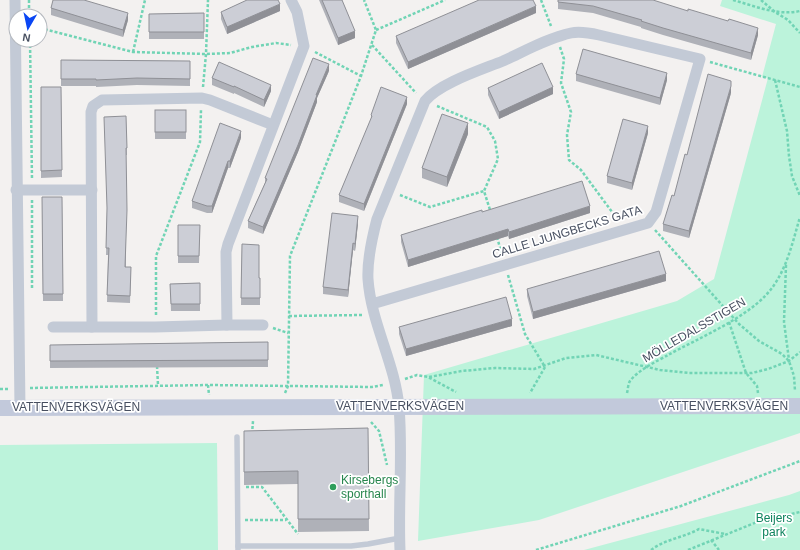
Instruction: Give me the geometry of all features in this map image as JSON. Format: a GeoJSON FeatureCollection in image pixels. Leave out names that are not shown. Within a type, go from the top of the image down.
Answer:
{"type":"FeatureCollection","features":[{"type":"Feature","properties":{"kind":"street"},"geometry":{"type":"LineString","coordinates":[[15,0],[16,190],[20,408]]}},
{"type":"Feature","properties":{"kind":"street"},"geometry":{"type":"LineString","coordinates":[[227,325],[226,252],[228,244],[304,46],[297,12],[291,0]]}},
{"type":"Feature","properties":{"kind":"street"},"geometry":{"type":"LineString","coordinates":[[400,550],[400,431],[398,406],[395,382],[373,309],[368,275],[372,237],[377,219],[426,101],[430,96],[444,87],[556,38],[573,33],[586,32],[700,59]]}},
{"type":"Feature","properties":{"kind":"street","name":"CALLE LJUNGBECKS GATA"},"geometry":{"type":"LineString","coordinates":[[373,309],[505,265],[648,223],[656,212],[700,59]]}},
{"type":"Feature","properties":{"kind":"street"},"geometry":{"type":"LineString","coordinates":[[92,327],[91,112],[93,106],[102,100],[202,98],[273,125]]}},
{"type":"Feature","properties":{"kind":"street"},"geometry":{"type":"LineString","coordinates":[[16,190],[92,190]]}},
{"type":"Feature","properties":{"kind":"street"},"geometry":{"type":"LineString","coordinates":[[53,327],[263,325]]}},
{"type":"Feature","properties":{"kind":"street","name":"VATTENVERKSVÄGEN"},"geometry":{"type":"LineString","coordinates":[[0,408],[398,406],[797,400]]}},
{"type":"Feature","properties":{"kind":"lane"},"geometry":{"type":"LineString","coordinates":[[237,437],[238,548],[351,546],[400,538]]}},
{"type":"Feature","properties":{"kind":"path"},"geometry":{"type":"LineString","coordinates":[[133,52],[145,0]]}},
{"type":"Feature","properties":{"kind":"path"},"geometry":{"type":"LineString","coordinates":[[155,327],[156,256],[200,142],[208,0]]}},
{"type":"Feature","properties":{"kind":"path"},"geometry":{"type":"LineString","coordinates":[[288,386],[290,256],[372,45],[376,30],[364,0]]}},
{"type":"Feature","properties":{"kind":"path"},"geometry":{"type":"LineString","coordinates":[[376,30],[445,0]]}},
{"type":"Feature","properties":{"kind":"path"},"geometry":{"type":"LineString","coordinates":[[541,0],[564,59],[561,83],[571,112],[567,135],[569,160],[581,170],[626,230]]}},
{"type":"Feature","properties":{"kind":"path"},"geometry":{"type":"LineString","coordinates":[[733,0],[775,12],[788,13],[800,11]]}},
{"type":"Feature","properties":{"kind":"path"},"geometry":{"type":"LineString","coordinates":[[761,0],[775,12],[788,20],[800,34]]}},
{"type":"Feature","properties":{"kind":"path"},"geometry":{"type":"LineString","coordinates":[[48,30],[133,52],[206,54],[230,53],[276,43],[304,46],[361,76]]}},
{"type":"Feature","properties":{"kind":"path"},"geometry":{"type":"LineString","coordinates":[[372,45],[410,88],[426,101],[487,128],[495,141],[498,159],[484,190],[493,220]]}},
{"type":"Feature","properties":{"kind":"path"},"geometry":{"type":"LineString","coordinates":[[30,48],[32,291]]}},
{"type":"Feature","properties":{"kind":"path"},"geometry":{"type":"LineString","coordinates":[[700,59],[800,87]]}},
{"type":"Feature","properties":{"kind":"path"},"geometry":{"type":"LineString","coordinates":[[775,80],[787,131],[792,176],[800,196]]}},
{"type":"Feature","properties":{"kind":"path"},"geometry":{"type":"LineString","coordinates":[[389,191],[430,207],[484,190]]}},
{"type":"Feature","properties":{"kind":"path","name":"MÖLLEDALSSTIGEN"},"geometry":{"type":"LineString","coordinates":[[626,393],[630,381],[646,367],[729,322],[754,306],[767,294],[777,280],[786,262],[800,218]]}},
{"type":"Feature","properties":{"kind":"path"},"geometry":{"type":"LineString","coordinates":[[648,223],[749,333],[789,360]]}},
{"type":"Feature","properties":{"kind":"path"},"geometry":{"type":"LineString","coordinates":[[497,236],[525,334],[545,367],[530,393]]}},
{"type":"Feature","properties":{"kind":"path"},"geometry":{"type":"LineString","coordinates":[[786,262],[784,322],[789,360],[794,376],[797,400]]}},
{"type":"Feature","properties":{"kind":"path"},"geometry":{"type":"LineString","coordinates":[[289,316],[373,309]]}},
{"type":"Feature","properties":{"kind":"path"},"geometry":{"type":"LineString","coordinates":[[729,322],[746,373],[757,386],[759,394]]}},
{"type":"Feature","properties":{"kind":"path"},"geometry":{"type":"LineString","coordinates":[[428,377],[462,371],[494,368],[534,369],[566,358],[596,355],[660,370],[688,373],[746,373],[768,369],[789,360],[800,352]]}},
{"type":"Feature","properties":{"kind":"path"},"geometry":{"type":"LineString","coordinates":[[157,364],[158,386]]}},
{"type":"Feature","properties":{"kind":"path"},"geometry":{"type":"LineString","coordinates":[[0,388],[19,389],[208,385],[372,387],[417,375],[428,377],[461,394]]}},
{"type":"Feature","properties":{"kind":"path"},"geometry":{"type":"LineString","coordinates":[[33,382],[33,388]]}},
{"type":"Feature","properties":{"kind":"path"},"geometry":{"type":"LineString","coordinates":[[208,385],[209,397]]}},
{"type":"Feature","properties":{"kind":"path"},"geometry":{"type":"LineString","coordinates":[[522,393],[538,393]]}},
{"type":"Feature","properties":{"kind":"path"},"geometry":{"type":"LineString","coordinates":[[370,421],[379,431],[388,466]]}},
{"type":"Feature","properties":{"kind":"path"},"geometry":{"type":"LineString","coordinates":[[252,423],[252,433]]}},
{"type":"Feature","properties":{"kind":"path"},"geometry":{"type":"LineString","coordinates":[[536,550],[681,506],[800,461]]}},
{"type":"Feature","properties":{"kind":"path"},"geometry":{"type":"LineString","coordinates":[[237,487],[262,487],[298,534]]}},
{"type":"Feature","properties":{"kind":"path"},"geometry":{"type":"LineString","coordinates":[[688,550],[757,522],[800,512]]}},
{"type":"Feature","properties":{"kind":"path"},"geometry":{"type":"LineString","coordinates":[[238,520],[287,520]]}},
{"type":"Feature","properties":{"kind":"path"},"geometry":{"type":"LineString","coordinates":[[651,550],[663,542],[690,534],[698,529],[726,534]]}},
{"type":"Feature","properties":{"kind":"path"},"geometry":{"type":"LineString","coordinates":[[711,540],[720,550]]}},
{"type":"Feature","properties":{"kind":"green space"},"geometry":{"type":"Polygon","coordinates":[[[722,0],[800,0],[800,433],[539,520],[418,541],[424,375],[677,301],[714,279],[768,78],[762,77],[776,24],[720,6],[722,0]]]}},
{"type":"Feature","properties":{"kind":"green space"},"geometry":{"type":"Polygon","coordinates":[[[217,443],[218,550],[0,550],[0,445],[217,443]]]}},
{"type":"Feature","properties":{"kind":"green space","name":"Beijers park"},"geometry":{"type":"Polygon","coordinates":[[[800,491],[800,550],[584,550],[789,495],[800,491]]]}},
{"type":"Feature","properties":{"kind":"building"},"geometry":{"type":"Polygon","coordinates":[[[53,0],[84,0],[128,13],[123,30],[51,8],[53,0]]]}},
{"type":"Feature","properties":{"kind":"building"},"geometry":{"type":"Polygon","coordinates":[[[247,0],[278,0],[280,4],[227,27],[221,12],[247,0]]]}},
{"type":"Feature","properties":{"kind":"building"},"geometry":{"type":"Polygon","coordinates":[[[322,0],[342,0],[355,31],[338,38],[322,0]]]}},
{"type":"Feature","properties":{"kind":"building"},"geometry":{"type":"Polygon","coordinates":[[[479,0],[533,0],[536,6],[408,62],[396,36],[479,0]]]}},
{"type":"Feature","properties":{"kind":"building"},"geometry":{"type":"Polygon","coordinates":[[[558,0],[653,0],[688,11],[688,9],[758,28],[751,53],[593,6],[558,2],[558,0]]]}},
{"type":"Feature","properties":{"kind":"building"},"geometry":{"type":"Polygon","coordinates":[[[204,13],[204,32],[149,32],[149,14],[204,13]]]}},
{"type":"Feature","properties":{"kind":"building"},"geometry":{"type":"Polygon","coordinates":[[[583,49],[667,73],[660,98],[576,74],[583,49]]]}},
{"type":"Feature","properties":{"kind":"building"},"geometry":{"type":"Polygon","coordinates":[[[313,58],[329,64],[298,145],[263,227],[248,221],[267,179],[265,178],[313,58]]]}},
{"type":"Feature","properties":{"kind":"building"},"geometry":{"type":"Polygon","coordinates":[[[61,60],[190,61],[190,79],[61,79],[61,60]]]}},
{"type":"Feature","properties":{"kind":"building"},"geometry":{"type":"Polygon","coordinates":[[[219,62],[271,85],[264,100],[234,86],[212,78],[219,62]]]}},
{"type":"Feature","properties":{"kind":"building"},"geometry":{"type":"Polygon","coordinates":[[[542,63],[553,87],[499,112],[488,88],[542,63]]]}},
{"type":"Feature","properties":{"kind":"building"},"geometry":{"type":"Polygon","coordinates":[[[708,74],[731,81],[731,86],[689,231],[663,224],[672,195],[674,196],[685,154],[687,155],[708,74]]]}},
{"type":"Feature","properties":{"kind":"building"},"geometry":{"type":"Polygon","coordinates":[[[41,87],[61,87],[62,170],[41,171],[41,87]]]}},
{"type":"Feature","properties":{"kind":"building"},"geometry":{"type":"Polygon","coordinates":[[[381,87],[407,97],[364,204],[339,195],[372,116],[371,115],[381,87]]]}},
{"type":"Feature","properties":{"kind":"building"},"geometry":{"type":"Polygon","coordinates":[[[155,110],[186,110],[186,132],[155,132],[155,110]]]}},
{"type":"Feature","properties":{"kind":"building"},"geometry":{"type":"Polygon","coordinates":[[[442,114],[468,123],[447,177],[422,168],[442,114]]]}},
{"type":"Feature","properties":{"kind":"building"},"geometry":{"type":"Polygon","coordinates":[[[126,116],[127,210],[125,267],[131,267],[130,296],[107,295],[109,248],[106,248],[107,208],[104,117],[126,116]]]}},
{"type":"Feature","properties":{"kind":"building"},"geometry":{"type":"Polygon","coordinates":[[[623,119],[648,126],[632,183],[607,176],[623,119]]]}},
{"type":"Feature","properties":{"kind":"building"},"geometry":{"type":"Polygon","coordinates":[[[220,123],[241,131],[230,161],[228,161],[212,206],[207,206],[192,201],[220,123]]]}},
{"type":"Feature","properties":{"kind":"building"},"geometry":{"type":"Polygon","coordinates":[[[582,181],[590,206],[509,232],[508,229],[408,260],[401,235],[582,181]]]}},
{"type":"Feature","properties":{"kind":"building"},"geometry":{"type":"Polygon","coordinates":[[[42,197],[62,197],[63,294],[43,294],[42,197]]]}},
{"type":"Feature","properties":{"kind":"building"},"geometry":{"type":"Polygon","coordinates":[[[332,213],[358,216],[355,244],[353,243],[348,290],[323,287],[332,213]]]}},
{"type":"Feature","properties":{"kind":"building"},"geometry":{"type":"Polygon","coordinates":[[[178,225],[200,225],[199,256],[178,256],[178,225]]]}},
{"type":"Feature","properties":{"kind":"building"},"geometry":{"type":"Polygon","coordinates":[[[242,244],[259,245],[260,298],[241,298],[242,244]]]}},
{"type":"Feature","properties":{"kind":"building"},"geometry":{"type":"Polygon","coordinates":[[[659,251],[666,274],[533,312],[527,289],[659,251]]]}},
{"type":"Feature","properties":{"kind":"building"},"geometry":{"type":"Polygon","coordinates":[[[200,283],[200,304],[171,304],[170,284],[200,283]]]}},
{"type":"Feature","properties":{"kind":"building"},"geometry":{"type":"Polygon","coordinates":[[[506,297],[512,319],[406,349],[399,327],[506,297]]]}},
{"type":"Feature","properties":{"kind":"building"},"geometry":{"type":"Polygon","coordinates":[[[268,342],[268,360],[50,361],[50,345],[268,342]]]}},
{"type":"Feature","properties":{"kind":"building","name":"Kirsebergs sporthall"},"geometry":{"type":"Polygon","coordinates":[[[368,428],[369,519],[298,519],[298,471],[244,472],[244,431],[368,428]]]}},
{"type":"Feature","properties":{"kind":"place","name":"Kirsebergs sporthall"},"geometry":{"type":"Point","coordinates":[333,487]}}]}
